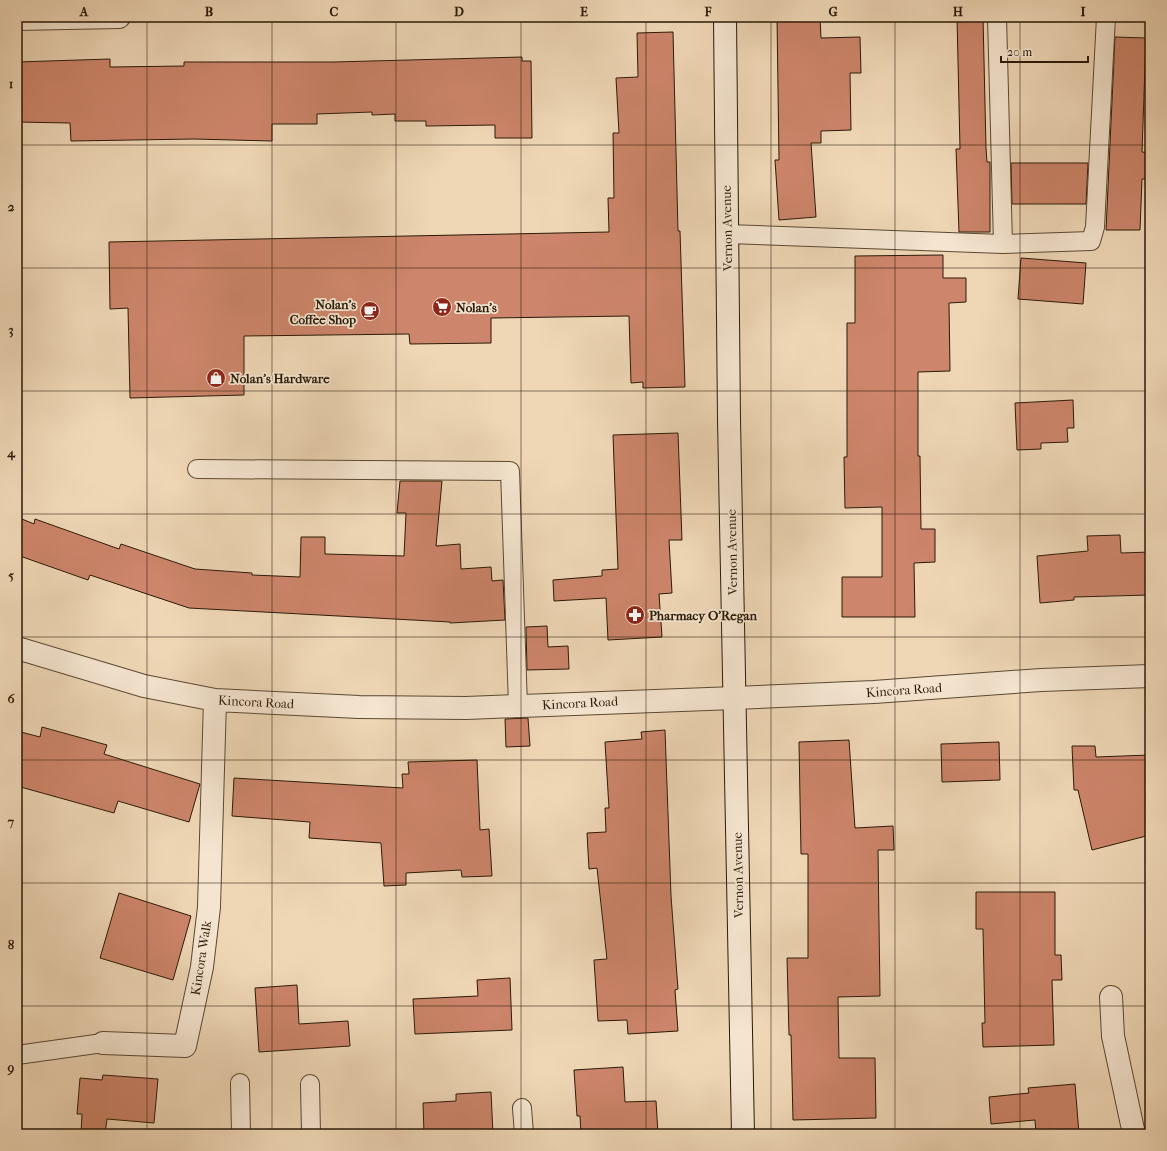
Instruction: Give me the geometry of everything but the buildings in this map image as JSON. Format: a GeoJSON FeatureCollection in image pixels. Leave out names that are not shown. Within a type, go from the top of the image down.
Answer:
{"type":"FeatureCollection","features":[{"type":"Feature","properties":{"kind":"street"},"geometry":{"type":"LineString","coordinates":[[17,19],[119,17]]}},
{"type":"Feature","properties":{"kind":"street","name":"Vernon Avenue"},"geometry":{"type":"LineString","coordinates":[[725,17],[727,234],[743,1134]]}},
{"type":"Feature","properties":{"kind":"street","name":"Kincora Road"},"geometry":{"type":"LineString","coordinates":[[17,648],[144,686],[215,700],[359,707],[466,708],[735,698],[1150,676]]}},
{"type":"Feature","properties":{"kind":"street","name":"Kincora Walk"},"geometry":{"type":"LineString","coordinates":[[103,1043],[185,1046],[202,967],[209,906],[215,700]]}},
{"type":"Feature","properties":{"kind":"street"},"geometry":{"type":"LineString","coordinates":[[1110,997],[1113,1036],[1134,1134]]}},
{"type":"Feature","properties":{"kind":"lane"},"geometry":{"type":"LineString","coordinates":[[996,17],[1003,244]]}},
{"type":"Feature","properties":{"kind":"lane"},"geometry":{"type":"LineString","coordinates":[[727,234],[1003,244],[1091,241],[1095,226],[1106,17]]}},
{"type":"Feature","properties":{"kind":"lane"},"geometry":{"type":"LineString","coordinates":[[197,469],[510,471],[518,706]]}},
{"type":"Feature","properties":{"kind":"lane","name":"Kincora Walk"},"geometry":{"type":"LineString","coordinates":[[17,1055],[103,1043]]}},
{"type":"Feature","properties":{"kind":"lane"},"geometry":{"type":"LineString","coordinates":[[240,1083],[241,1134]]}},
{"type":"Feature","properties":{"kind":"lane"},"geometry":{"type":"LineString","coordinates":[[310,1084],[311,1134]]}},
{"type":"Feature","properties":{"kind":"lane"},"geometry":{"type":"LineString","coordinates":[[522,1108],[524,1134]]}},
{"type":"Feature","properties":{"kind":"place","name":"Nolan's"},"geometry":{"type":"Point","coordinates":[442,307]}},
{"type":"Feature","properties":{"kind":"place","name":"Nolan's Coffee Shop"},"geometry":{"type":"Point","coordinates":[370,311]}},
{"type":"Feature","properties":{"kind":"place","name":"Nolan's Hardware"},"geometry":{"type":"Point","coordinates":[216,378]}},
{"type":"Feature","properties":{"kind":"place","name":"Pharmacy O'Regan"},"geometry":{"type":"Point","coordinates":[635,615]}}]}
